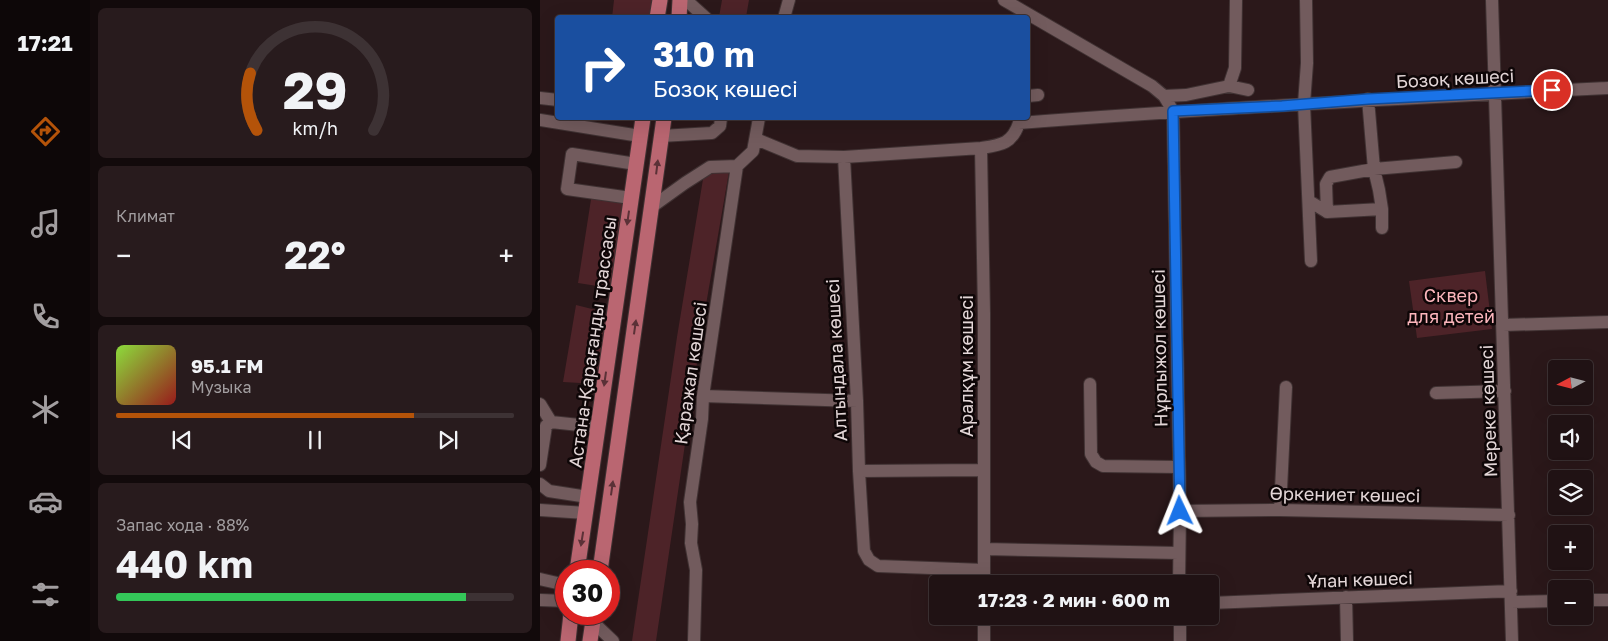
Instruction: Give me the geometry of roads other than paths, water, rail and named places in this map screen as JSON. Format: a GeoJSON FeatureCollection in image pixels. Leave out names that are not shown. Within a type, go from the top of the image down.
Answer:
{"type":"FeatureCollection","features":[{"type":"Feature","properties":{"kind":"main road"},"geometry":{"type":"LineString","coordinates":[[658,15],[660,0]]}},
{"type":"Feature","properties":{"kind":"main road"},"geometry":{"type":"LineString","coordinates":[[679,15],[680,0]]}},
{"type":"Feature","properties":{"kind":"main road","name":"Астана-Қарағанды трассасы"},"geometry":{"type":"LineString","coordinates":[[579,560],[643,120]]}},
{"type":"Feature","properties":{"kind":"main road"},"geometry":{"type":"LineString","coordinates":[[602,560],[664,120]]}},
{"type":"Feature","properties":{"kind":"main road"},"geometry":{"type":"LineString","coordinates":[[568,641],[570,625]]}},
{"type":"Feature","properties":{"kind":"main road"},"geometry":{"type":"LineString","coordinates":[[590,641],[593,625]]}},
{"type":"Feature","properties":{"kind":"street"},"geometry":{"type":"LineString","coordinates":[[686,0],[703,15]]}},
{"type":"Feature","properties":{"kind":"street"},"geometry":{"type":"LineString","coordinates":[[785,15],[789,0]]}},
{"type":"Feature","properties":{"kind":"street"},"geometry":{"type":"LineString","coordinates":[[1004,0],[1020,14]]}},
{"type":"Feature","properties":{"kind":"street"},"geometry":{"type":"LineString","coordinates":[[1230,86],[1235,68],[1236,0]]}},
{"type":"Feature","properties":{"kind":"street"},"geometry":{"type":"LineString","coordinates":[[1306,0],[1307,63],[1304,104],[1311,261]]}},
{"type":"Feature","properties":{"kind":"street","name":"Мереке көшесі"},"geometry":{"type":"LineString","coordinates":[[1492,0],[1512,641]]}},
{"type":"Feature","properties":{"kind":"street"},"geometry":{"type":"LineString","coordinates":[[1030,19],[1152,86],[1164,96],[1173,111]]}},
{"type":"Feature","properties":{"kind":"street"},"geometry":{"type":"LineString","coordinates":[[1164,96],[1186,95],[1230,86],[1248,90]]}},
{"type":"Feature","properties":{"kind":"street","name":"Бозоқ көшесі"},"geometry":{"type":"LineString","coordinates":[[1030,119],[1368,99],[1608,88]]}},
{"type":"Feature","properties":{"kind":"street"},"geometry":{"type":"LineString","coordinates":[[540,98],[555,100]]}},
{"type":"Feature","properties":{"kind":"street"},"geometry":{"type":"LineString","coordinates":[[1368,99],[1374,169],[1380,190],[1382,228]]}},
{"type":"Feature","properties":{"kind":"street","name":"Нұрлыжол көшесі"},"geometry":{"type":"LineString","coordinates":[[1173,111],[1180,511],[1179,575]]}},
{"type":"Feature","properties":{"kind":"street"},"geometry":{"type":"LineString","coordinates":[[540,120],[640,136]]}},
{"type":"Feature","properties":{"kind":"street"},"geometry":{"type":"LineString","coordinates":[[661,136],[712,133],[720,126],[721,120]]}},
{"type":"Feature","properties":{"kind":"street"},"geometry":{"type":"LineString","coordinates":[[653,206],[710,167],[737,166],[753,150],[759,120]]}},
{"type":"Feature","properties":{"kind":"street","name":"Бозоқ көшесі"},"geometry":{"type":"LineString","coordinates":[[756,139],[796,156],[844,157],[981,148],[1001,145],[1011,139],[1019,120]]}},
{"type":"Feature","properties":{"kind":"street","name":"Аралқұм көшесі"},"geometry":{"type":"LineString","coordinates":[[981,148],[984,313],[984,575]]}},
{"type":"Feature","properties":{"kind":"street"},"geometry":{"type":"LineString","coordinates":[[631,198],[567,189],[570,163],[572,154],[636,164]]}},
{"type":"Feature","properties":{"kind":"street","name":"Алтындала көшесі"},"geometry":{"type":"LineString","coordinates":[[844,157],[864,551],[869,560],[878,566],[984,570]]}},
{"type":"Feature","properties":{"kind":"street"},"geometry":{"type":"LineString","coordinates":[[1327,212],[1326,184],[1330,177],[1374,169],[1456,162]]}},
{"type":"Feature","properties":{"kind":"street","name":"Қаражал көшесі"},"geometry":{"type":"LineString","coordinates":[[694,641],[696,570],[691,543],[690,502],[702,419],[703,396],[737,166]]}},
{"type":"Feature","properties":{"kind":"street"},"geometry":{"type":"LineString","coordinates":[[1309,201],[1327,212],[1382,210]]}},
{"type":"Feature","properties":{"kind":"street"},"geometry":{"type":"LineString","coordinates":[[1503,325],[1608,322]]}},
{"type":"Feature","properties":{"kind":"street"},"geometry":{"type":"LineString","coordinates":[[1090,384],[1091,454],[1096,462],[1104,466],[1178,467]]}},
{"type":"Feature","properties":{"kind":"street"},"geometry":{"type":"LineString","coordinates":[[1280,510],[1286,387]]}},
{"type":"Feature","properties":{"kind":"street"},"geometry":{"type":"LineString","coordinates":[[1436,393],[1505,391]]}},
{"type":"Feature","properties":{"kind":"street"},"geometry":{"type":"LineString","coordinates":[[703,396],[857,401]]}},
{"type":"Feature","properties":{"kind":"street"},"geometry":{"type":"LineString","coordinates":[[540,404],[551,422]]}},
{"type":"Feature","properties":{"kind":"street"},"geometry":{"type":"LineString","coordinates":[[540,465],[546,426],[551,422],[598,427]]}},
{"type":"Feature","properties":{"kind":"street"},"geometry":{"type":"LineString","coordinates":[[859,471],[983,470]]}},
{"type":"Feature","properties":{"kind":"street"},"geometry":{"type":"LineString","coordinates":[[541,486],[549,491],[588,497]]}},
{"type":"Feature","properties":{"kind":"street"},"geometry":{"type":"LineString","coordinates":[[540,510],[586,513]]}},
{"type":"Feature","properties":{"kind":"street","name":"Өркениет көшесі"},"geometry":{"type":"LineString","coordinates":[[1180,511],[1280,510],[1509,515]]}},
{"type":"Feature","properties":{"kind":"street"},"geometry":{"type":"LineString","coordinates":[[985,549],[1179,553]]}},
{"type":"Feature","properties":{"kind":"street"},"geometry":{"type":"LineString","coordinates":[[540,579],[555,582]]}},
{"type":"Feature","properties":{"kind":"street"},"geometry":{"type":"LineString","coordinates":[[1346,597],[1347,641]]}},
{"type":"Feature","properties":{"kind":"street","name":"Ұлан көшесі"},"geometry":{"type":"LineString","coordinates":[[1219,603],[1346,597],[1511,597],[1548,600]]}},
{"type":"Feature","properties":{"kind":"street"},"geometry":{"type":"LineString","coordinates":[[540,600],[555,601]]}},
{"type":"Feature","properties":{"kind":"street"},"geometry":{"type":"LineString","coordinates":[[1593,600],[1608,600]]}},
{"type":"Feature","properties":{"kind":"street"},"geometry":{"type":"LineString","coordinates":[[600,625],[613,641]]}},
{"type":"Feature","properties":{"kind":"street"},"geometry":{"type":"LineString","coordinates":[[984,625],[984,641]]}},
{"type":"Feature","properties":{"kind":"street"},"geometry":{"type":"LineString","coordinates":[[1180,625],[1180,641]]}},
{"type":"Feature","properties":{"kind":"park label","name":"Сквер для детей"},"geometry":{"type":"Point","coordinates":[1451,305]}}]}
